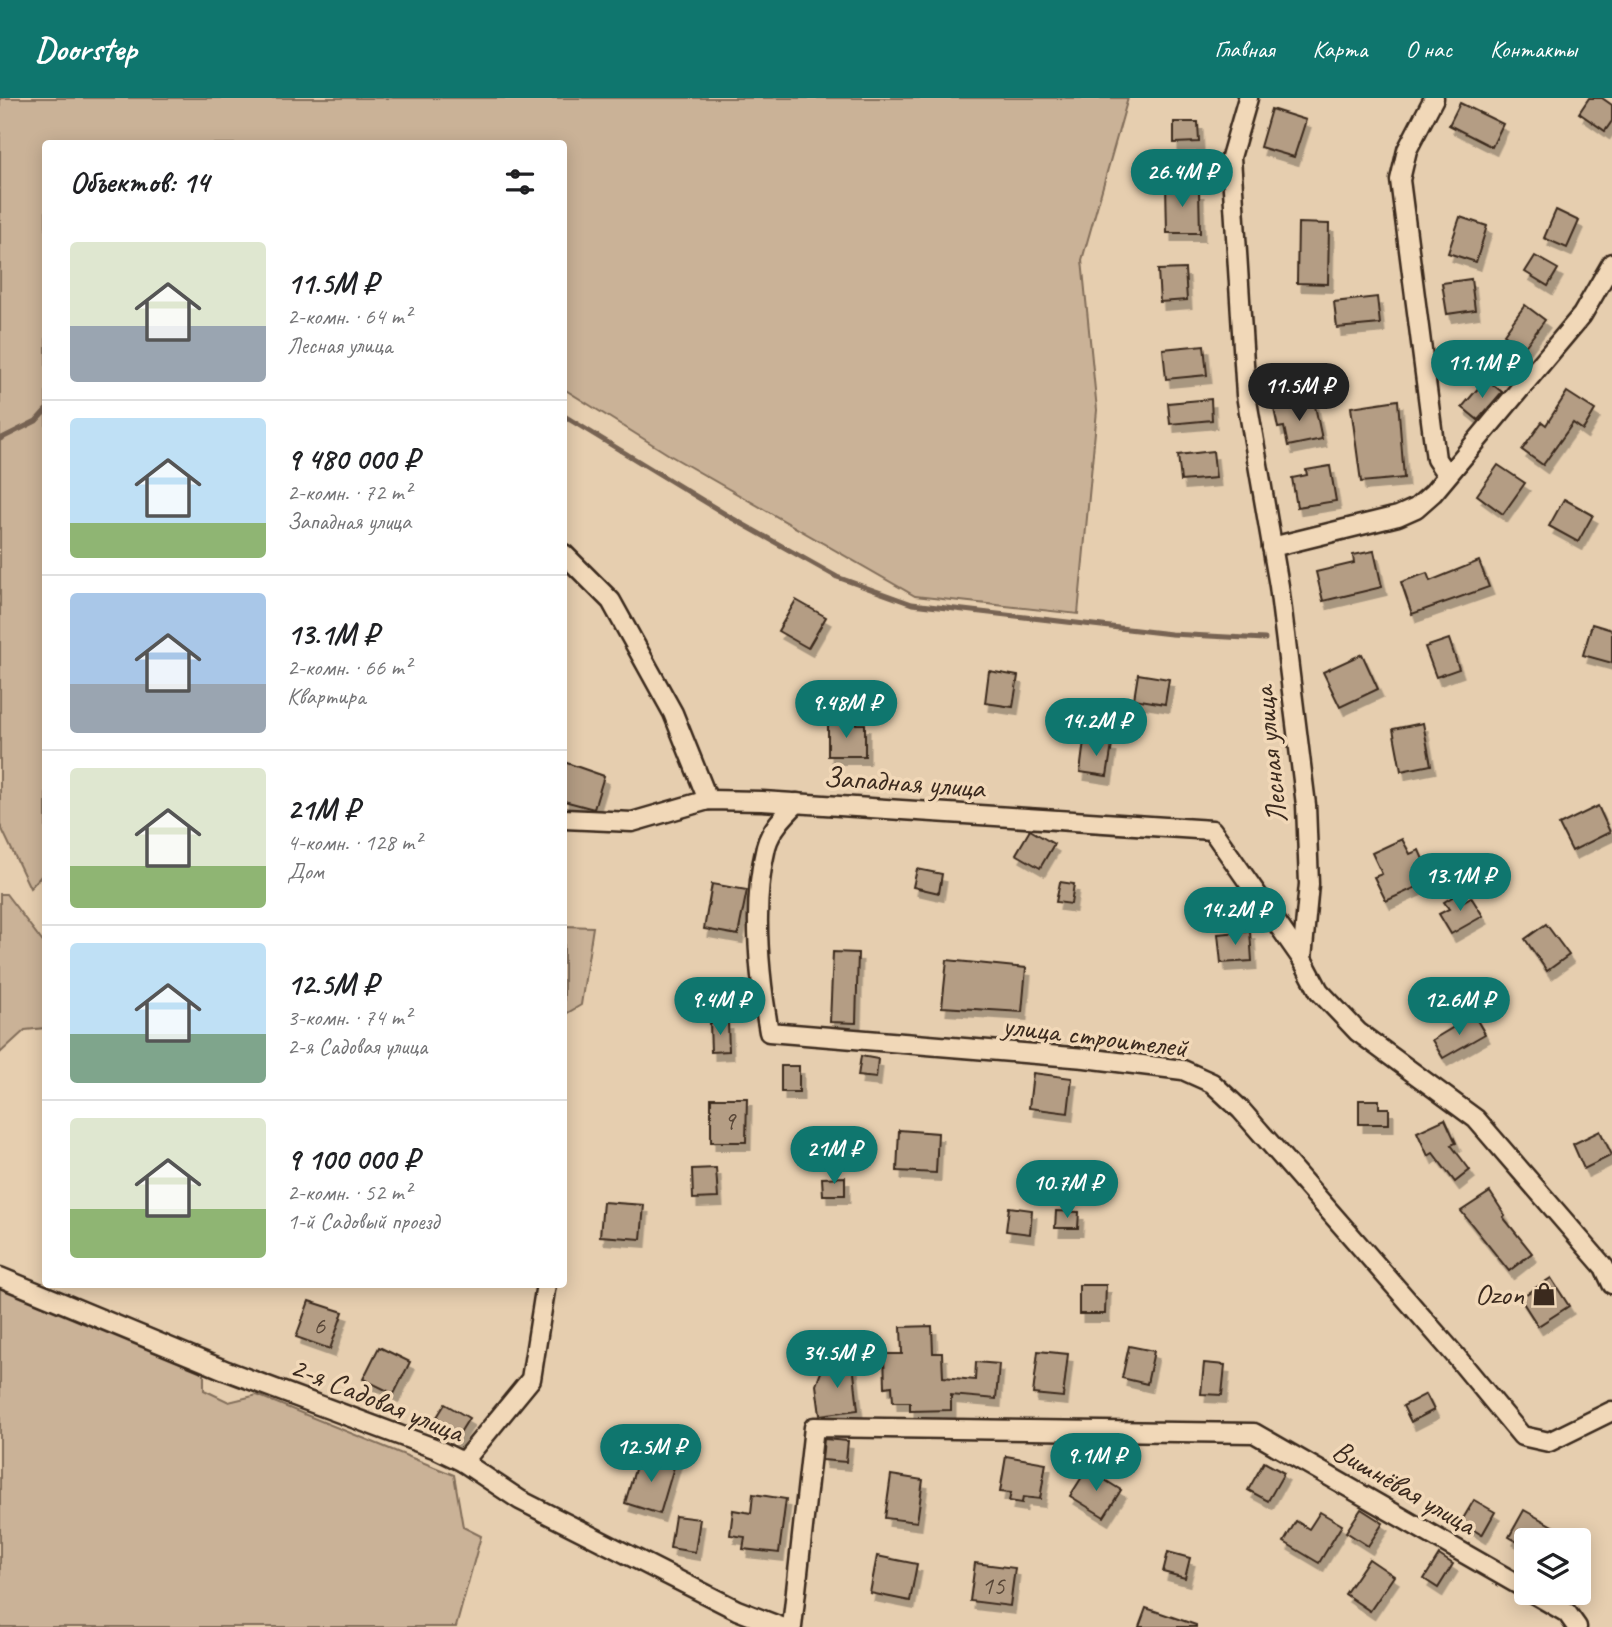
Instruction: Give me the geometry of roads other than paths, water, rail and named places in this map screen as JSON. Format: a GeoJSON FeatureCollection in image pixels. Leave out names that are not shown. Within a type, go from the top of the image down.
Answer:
{"type":"FeatureCollection","features":[{"type":"Feature","properties":{"kind":"street","name":"Лесная улица"},"geometry":{"type":"LineString","coordinates":[[1248,98],[1231,158],[1246,395],[1272,547],[1306,805],[1308,884],[1302,959]]}},
{"type":"Feature","properties":{"kind":"street"},"geometry":{"type":"LineString","coordinates":[[1434,98],[1407,150],[1400,180],[1436,459],[1447,475]]}},
{"type":"Feature","properties":{"kind":"street"},"geometry":{"type":"LineString","coordinates":[[1272,547],[1398,516],[1416,508],[1582,315],[1612,263]]}},
{"type":"Feature","properties":{"kind":"street"},"geometry":{"type":"LineString","coordinates":[[567,557],[611,601],[673,713],[708,800]]}},
{"type":"Feature","properties":{"kind":"street","name":"Западная улица"},"geometry":{"type":"LineString","coordinates":[[567,819],[632,822],[708,800],[797,803],[1212,830],[1302,959]]}},
{"type":"Feature","properties":{"kind":"street","name":"улица строителей"},"geometry":{"type":"LineString","coordinates":[[797,803],[780,819],[766,846],[758,918],[769,1032],[1085,1058],[1183,1070],[1212,1083],[1241,1110],[1447,1345],[1522,1436],[1549,1442],[1612,1411]]}},
{"type":"Feature","properties":{"kind":"street"},"geometry":{"type":"LineString","coordinates":[[1302,959],[1319,990],[1359,1032],[1476,1119],[1609,1272]]}},
{"type":"Feature","properties":{"kind":"street","name":"2-я Садовая улица"},"geometry":{"type":"LineString","coordinates":[[0,1277],[227,1371],[434,1448],[463,1462],[520,1500],[737,1610],[781,1627]]}},
{"type":"Feature","properties":{"kind":"street"},"geometry":{"type":"LineString","coordinates":[[463,1462],[531,1379],[545,1288]]}},
{"type":"Feature","properties":{"kind":"street","name":"Вишнёвая улица"},"geometry":{"type":"LineString","coordinates":[[792,1627],[814,1427],[1254,1433],[1514,1582]]}},
{"type":"Feature","properties":{"kind":"street"},"geometry":{"type":"LineString","coordinates":[[1553,1605],[1567,1613],[1577,1627]]}},
{"type":"Feature","properties":{"kind":"waterway"},"geometry":{"type":"LineString","coordinates":[[0,439],[36,421],[42,414]]}},
{"type":"Feature","properties":{"kind":"waterway"},"geometry":{"type":"LineString","coordinates":[[567,418],[730,517],[837,577],[912,604],[1171,634],[1265,639]]}},
{"type":"Feature","properties":{"kind":"place","name":"Ozon"},"geometry":{"type":"Point","coordinates":[1544,1294]}}]}
